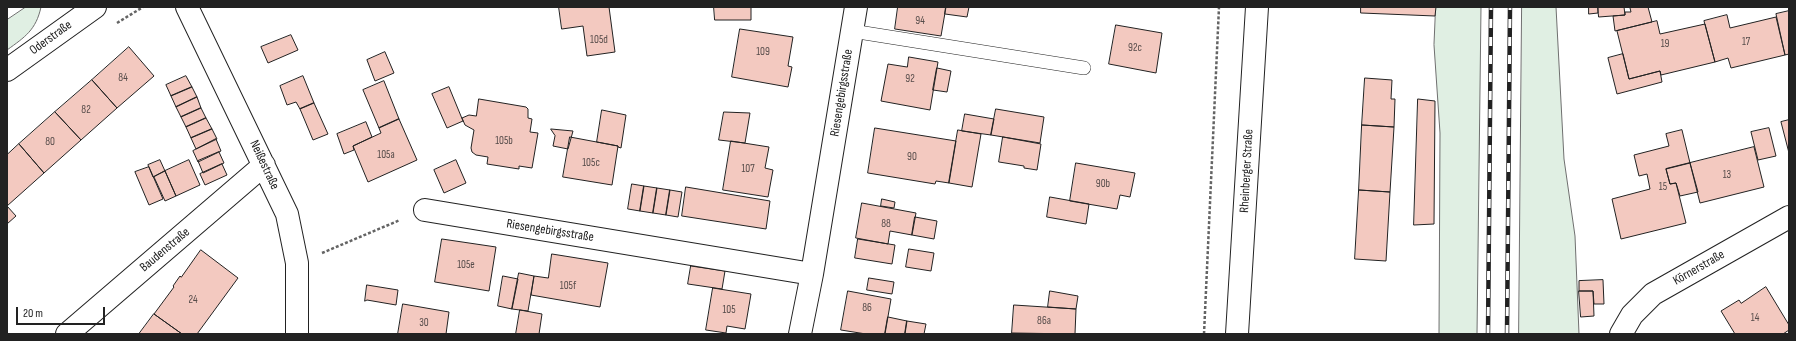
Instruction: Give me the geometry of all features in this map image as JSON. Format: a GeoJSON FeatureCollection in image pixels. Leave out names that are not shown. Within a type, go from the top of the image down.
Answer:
{"type":"FeatureCollection","features":[{"type":"Feature","properties":{"kind":"street","name":"Neißestraße"},"geometry":{"type":"LineString","coordinates":[[187,7],[287,214],[297,263],[297,334]]}},
{"type":"Feature","properties":{"kind":"street","name":"Riesengebirgsstraße"},"geometry":{"type":"LineString","coordinates":[[800,334],[812,274],[856,7]]}},
{"type":"Feature","properties":{"kind":"street","name":"Rheinberger Straße"},"geometry":{"type":"LineString","coordinates":[[1237,334],[1257,7]]}},
{"type":"Feature","properties":{"kind":"street","name":"Oderstraße"},"geometry":{"type":"LineString","coordinates":[[7,70],[89,9]]}},
{"type":"Feature","properties":{"kind":"street","name":"Baudenstraße"},"geometry":{"type":"LineString","coordinates":[[67,334],[264,165]]}},
{"type":"Feature","properties":{"kind":"street","name":"Riesengebirgsstraße"},"geometry":{"type":"LineString","coordinates":[[425,210],[812,274]]}},
{"type":"Feature","properties":{"kind":"street","name":"Körnerstraße"},"geometry":{"type":"LineString","coordinates":[[1621,334],[1632,314],[1653,294],[1789,217]]}},
{"type":"Feature","properties":{"kind":"lane"},"geometry":{"type":"LineString","coordinates":[[852,30],[1084,68]]}},
{"type":"Feature","properties":{"kind":"path"},"geometry":{"type":"LineString","coordinates":[[1204,334],[1218,7]]}},
{"type":"Feature","properties":{"kind":"path"},"geometry":{"type":"LineString","coordinates":[[297,263],[425,210]]}},
{"type":"Feature","properties":{"kind":"green space"},"geometry":{"type":"Polygon","coordinates":[[[26,7],[41,7],[36,22],[24,37],[7,50],[7,20],[26,7]]]}},
{"type":"Feature","properties":{"kind":"green space"},"geometry":{"type":"Polygon","coordinates":[[[1436,7],[1481,7],[1477,334],[1439,334],[1440,133],[1434,45],[1436,7]]]}},
{"type":"Feature","properties":{"kind":"green space"},"geometry":{"type":"Polygon","coordinates":[[[1522,7],[1556,7],[1564,159],[1575,236],[1579,334],[1519,334],[1522,7]]]}},
{"type":"Feature","properties":{"kind":"building"},"geometry":{"type":"Polygon","coordinates":[[[559,7],[609,7],[615,52],[587,56],[583,26],[562,29],[559,7]]]}},
{"type":"Feature","properties":{"kind":"building"},"geometry":{"type":"Polygon","coordinates":[[[714,7],[751,7],[751,20],[715,20],[714,7]]]}},
{"type":"Feature","properties":{"kind":"building"},"geometry":{"type":"Polygon","coordinates":[[[898,7],[946,7],[941,36],[895,29],[898,7]]]}},
{"type":"Feature","properties":{"kind":"building"},"geometry":{"type":"Polygon","coordinates":[[[946,7],[969,7],[967,17],[945,14],[946,7]]]}},
{"type":"Feature","properties":{"kind":"building"},"geometry":{"type":"Polygon","coordinates":[[[1361,7],[1436,7],[1435,16],[1361,13],[1361,7]]]}},
{"type":"Feature","properties":{"kind":"building"},"geometry":{"type":"Polygon","coordinates":[[[1589,7],[1598,7],[1598,13],[1589,14],[1589,7]]]}},
{"type":"Feature","properties":{"kind":"building"},"geometry":{"type":"Polygon","coordinates":[[[1598,7],[1624,7],[1625,15],[1599,17],[1598,7]]]}},
{"type":"Feature","properties":{"kind":"building"},"geometry":{"type":"Polygon","coordinates":[[[1648,7],[1652,22],[1615,31],[1613,16],[1625,15],[1625,12],[1631,12],[1630,8],[1648,7]]]}},
{"type":"Feature","properties":{"kind":"building"},"geometry":{"type":"Polygon","coordinates":[[[1789,11],[1789,54],[1785,55],[1776,14],[1789,11]]]}},
{"type":"Feature","properties":{"kind":"building"},"geometry":{"type":"Polygon","coordinates":[[[1727,15],[1730,28],[1776,17],[1785,55],[1731,68],[1728,58],[1715,62],[1704,21],[1727,15]]]}},
{"type":"Feature","properties":{"kind":"building"},"geometry":{"type":"Polygon","coordinates":[[[1657,21],[1660,34],[1705,24],[1715,62],[1661,75],[1660,71],[1629,79],[1617,31],[1657,21]]]}},
{"type":"Feature","properties":{"kind":"building"},"geometry":{"type":"Polygon","coordinates":[[[1116,25],[1162,33],[1156,73],[1109,64],[1116,25]]]}},
{"type":"Feature","properties":{"kind":"building"},"geometry":{"type":"Polygon","coordinates":[[[740,29],[793,37],[788,66],[792,67],[788,87],[732,77],[740,29]]]}},
{"type":"Feature","properties":{"kind":"building"},"geometry":{"type":"Polygon","coordinates":[[[291,35],[298,50],[268,63],[261,47],[291,35]]]}},
{"type":"Feature","properties":{"kind":"building"},"geometry":{"type":"Polygon","coordinates":[[[129,47],[154,76],[117,108],[92,80],[129,47]]]}},
{"type":"Feature","properties":{"kind":"building"},"geometry":{"type":"Polygon","coordinates":[[[385,52],[394,73],[375,81],[367,60],[385,52]]]}},
{"type":"Feature","properties":{"kind":"building"},"geometry":{"type":"Polygon","coordinates":[[[1623,54],[1629,79],[1660,71],[1662,82],[1617,94],[1608,58],[1623,54]]]}},
{"type":"Feature","properties":{"kind":"building"},"geometry":{"type":"Polygon","coordinates":[[[909,57],[938,62],[930,110],[881,101],[888,64],[907,67],[909,57]]]}},
{"type":"Feature","properties":{"kind":"building"},"geometry":{"type":"Polygon","coordinates":[[[937,68],[951,71],[947,92],[933,90],[937,68]]]}},
{"type":"Feature","properties":{"kind":"building"},"geometry":{"type":"Polygon","coordinates":[[[186,76],[192,87],[171,96],[166,85],[186,76]]]}},
{"type":"Feature","properties":{"kind":"building"},"geometry":{"type":"Polygon","coordinates":[[[303,76],[314,103],[300,109],[296,102],[287,105],[280,86],[303,76]]]}},
{"type":"Feature","properties":{"kind":"building"},"geometry":{"type":"Polygon","coordinates":[[[1365,78],[1392,80],[1391,99],[1395,99],[1394,127],[1362,125],[1365,78]]]}},
{"type":"Feature","properties":{"kind":"building"},"geometry":{"type":"Polygon","coordinates":[[[92,80],[117,108],[81,140],[55,112],[92,80]]]}},
{"type":"Feature","properties":{"kind":"building"},"geometry":{"type":"Polygon","coordinates":[[[384,81],[399,119],[379,128],[363,90],[384,81]]]}},
{"type":"Feature","properties":{"kind":"building"},"geometry":{"type":"Polygon","coordinates":[[[192,87],[197,97],[176,107],[171,96],[192,87]]]}},
{"type":"Feature","properties":{"kind":"building"},"geometry":{"type":"Polygon","coordinates":[[[449,87],[463,121],[447,128],[432,94],[449,87]]]}},
{"type":"Feature","properties":{"kind":"building"},"geometry":{"type":"Polygon","coordinates":[[[197,97],[201,108],[181,117],[176,107],[197,97]]]}},
{"type":"Feature","properties":{"kind":"building"},"geometry":{"type":"Polygon","coordinates":[[[479,99],[526,107],[528,109],[528,118],[532,119],[530,132],[538,133],[532,168],[519,166],[519,169],[487,164],[488,157],[476,155],[472,152],[471,148],[474,130],[465,125],[462,118],[469,115],[476,116],[479,99]]]}},
{"type":"Feature","properties":{"kind":"building"},"geometry":{"type":"Polygon","coordinates":[[[1418,99],[1435,101],[1434,224],[1414,225],[1418,99]]]}},
{"type":"Feature","properties":{"kind":"building"},"geometry":{"type":"Polygon","coordinates":[[[314,103],[328,134],[313,140],[300,109],[314,103]]]}},
{"type":"Feature","properties":{"kind":"building"},"geometry":{"type":"Polygon","coordinates":[[[201,108],[206,118],[186,127],[181,117],[201,108]]]}},
{"type":"Feature","properties":{"kind":"building"},"geometry":{"type":"Polygon","coordinates":[[[996,109],[1044,117],[1040,143],[991,135],[996,109]]]}},
{"type":"Feature","properties":{"kind":"building"},"geometry":{"type":"Polygon","coordinates":[[[602,110],[626,115],[621,148],[618,146],[597,142],[602,110]]]}},
{"type":"Feature","properties":{"kind":"building"},"geometry":{"type":"Polygon","coordinates":[[[55,112],[81,140],[44,173],[19,144],[55,112]]]}},
{"type":"Feature","properties":{"kind":"building"},"geometry":{"type":"Polygon","coordinates":[[[724,112],[750,113],[745,143],[719,140],[724,112]]]}},
{"type":"Feature","properties":{"kind":"building"},"geometry":{"type":"Polygon","coordinates":[[[965,114],[994,119],[991,135],[962,131],[965,114]]]}},
{"type":"Feature","properties":{"kind":"building"},"geometry":{"type":"Polygon","coordinates":[[[206,118],[212,129],[191,138],[186,127],[206,118]]]}},
{"type":"Feature","properties":{"kind":"building"},"geometry":{"type":"Polygon","coordinates":[[[399,119],[417,160],[368,182],[353,146],[381,133],[379,128],[399,119]]]}},
{"type":"Feature","properties":{"kind":"building"},"geometry":{"type":"Polygon","coordinates":[[[1789,120],[1789,153],[1781,122],[1789,120]]]}},
{"type":"Feature","properties":{"kind":"building"},"geometry":{"type":"Polygon","coordinates":[[[366,122],[372,137],[353,146],[354,150],[344,154],[337,134],[366,122]]]}},
{"type":"Feature","properties":{"kind":"building"},"geometry":{"type":"Polygon","coordinates":[[[1362,125],[1394,127],[1390,192],[1359,190],[1362,125]]]}},
{"type":"Feature","properties":{"kind":"building"},"geometry":{"type":"Polygon","coordinates":[[[875,128],[956,141],[949,183],[936,181],[935,184],[868,173],[875,128]]]}},
{"type":"Feature","properties":{"kind":"building"},"geometry":{"type":"Polygon","coordinates":[[[1769,128],[1776,156],[1758,160],[1751,132],[1769,128]]]}},
{"type":"Feature","properties":{"kind":"building"},"geometry":{"type":"Polygon","coordinates":[[[212,129],[217,139],[196,149],[191,138],[212,129]]]}},
{"type":"Feature","properties":{"kind":"building"},"geometry":{"type":"Polygon","coordinates":[[[551,129],[573,131],[568,149],[553,146],[555,136],[551,129]]]}},
{"type":"Feature","properties":{"kind":"building"},"geometry":{"type":"Polygon","coordinates":[[[958,130],[981,134],[972,187],[949,183],[958,130]]]}},
{"type":"Feature","properties":{"kind":"building"},"geometry":{"type":"Polygon","coordinates":[[[1682,130],[1690,163],[1666,169],[1670,184],[1676,183],[1686,223],[1621,239],[1612,199],[1650,189],[1647,174],[1639,176],[1634,155],[1669,146],[1666,134],[1682,130]]]}},
{"type":"Feature","properties":{"kind":"building"},"geometry":{"type":"Polygon","coordinates":[[[570,137],[618,146],[612,185],[563,177],[570,137]]]}},
{"type":"Feature","properties":{"kind":"building"},"geometry":{"type":"Polygon","coordinates":[[[1003,137],[1041,144],[1037,170],[1024,168],[1024,166],[999,162],[1003,137]]]}},
{"type":"Feature","properties":{"kind":"building"},"geometry":{"type":"Polygon","coordinates":[[[216,139],[221,151],[198,162],[193,151],[216,139]]]}},
{"type":"Feature","properties":{"kind":"building"},"geometry":{"type":"Polygon","coordinates":[[[731,141],[769,147],[765,168],[773,170],[768,197],[723,190],[731,141]]]}},
{"type":"Feature","properties":{"kind":"building"},"geometry":{"type":"Polygon","coordinates":[[[19,144],[44,173],[7,206],[7,155],[19,144]]]}},
{"type":"Feature","properties":{"kind":"building"},"geometry":{"type":"Polygon","coordinates":[[[1754,147],[1764,187],[1700,203],[1690,163],[1754,147]]]}},
{"type":"Feature","properties":{"kind":"building"},"geometry":{"type":"Polygon","coordinates":[[[219,152],[224,163],[203,173],[198,161],[219,152]]]}},
{"type":"Feature","properties":{"kind":"building"},"geometry":{"type":"Polygon","coordinates":[[[160,160],[165,171],[153,177],[148,165],[160,160]]]}},
{"type":"Feature","properties":{"kind":"building"},"geometry":{"type":"Polygon","coordinates":[[[189,160],[200,185],[176,196],[165,171],[189,160]]]}},
{"type":"Feature","properties":{"kind":"building"},"geometry":{"type":"Polygon","coordinates":[[[456,160],[466,183],[444,193],[434,170],[456,160]]]}},
{"type":"Feature","properties":{"kind":"building"},"geometry":{"type":"Polygon","coordinates":[[[1076,163],[1135,173],[1130,197],[1120,195],[1117,209],[1070,201],[1076,163]]]}},
{"type":"Feature","properties":{"kind":"building"},"geometry":{"type":"Polygon","coordinates":[[[1690,163],[1698,192],[1680,196],[1676,183],[1670,184],[1666,169],[1690,163]]]}},
{"type":"Feature","properties":{"kind":"building"},"geometry":{"type":"Polygon","coordinates":[[[222,164],[227,175],[205,185],[200,174],[222,164]]]}},
{"type":"Feature","properties":{"kind":"building"},"geometry":{"type":"Polygon","coordinates":[[[149,167],[163,199],[149,205],[135,172],[149,167]]]}},
{"type":"Feature","properties":{"kind":"building"},"geometry":{"type":"Polygon","coordinates":[[[165,171],[176,196],[165,201],[154,177],[165,171]]]}},
{"type":"Feature","properties":{"kind":"building"},"geometry":{"type":"Polygon","coordinates":[[[632,184],[644,186],[640,211],[628,209],[632,184]]]}},
{"type":"Feature","properties":{"kind":"building"},"geometry":{"type":"Polygon","coordinates":[[[644,186],[657,188],[653,213],[640,211],[644,186]]]}},
{"type":"Feature","properties":{"kind":"building"},"geometry":{"type":"Polygon","coordinates":[[[686,187],[770,201],[766,229],[682,216],[686,187]]]}},
{"type":"Feature","properties":{"kind":"building"},"geometry":{"type":"Polygon","coordinates":[[[657,188],[670,190],[666,215],[653,213],[657,188]]]}},
{"type":"Feature","properties":{"kind":"building"},"geometry":{"type":"Polygon","coordinates":[[[670,190],[682,192],[678,217],[666,215],[670,190]]]}},
{"type":"Feature","properties":{"kind":"building"},"geometry":{"type":"Polygon","coordinates":[[[1359,190],[1390,192],[1386,261],[1355,259],[1359,190]]]}},
{"type":"Feature","properties":{"kind":"building"},"geometry":{"type":"Polygon","coordinates":[[[1050,197],[1089,204],[1086,224],[1047,217],[1050,197]]]}},
{"type":"Feature","properties":{"kind":"building"},"geometry":{"type":"Polygon","coordinates":[[[882,199],[895,202],[894,208],[881,206],[882,199]]]}},
{"type":"Feature","properties":{"kind":"building"},"geometry":{"type":"Polygon","coordinates":[[[862,203],[916,213],[912,235],[890,231],[888,244],[856,238],[862,203]]]}},
{"type":"Feature","properties":{"kind":"building"},"geometry":{"type":"Polygon","coordinates":[[[7,206],[16,216],[7,224],[7,206]]]}},
{"type":"Feature","properties":{"kind":"building"},"geometry":{"type":"Polygon","coordinates":[[[915,217],[937,221],[934,239],[912,235],[915,217]]]}},
{"type":"Feature","properties":{"kind":"building"},"geometry":{"type":"Polygon","coordinates":[[[442,239],[496,247],[489,291],[435,282],[442,239]]]}},
{"type":"Feature","properties":{"kind":"building"},"geometry":{"type":"Polygon","coordinates":[[[858,239],[895,245],[892,264],[855,258],[858,239]]]}},
{"type":"Feature","properties":{"kind":"building"},"geometry":{"type":"Polygon","coordinates":[[[909,249],[934,253],[931,271],[906,267],[909,249]]]}},
{"type":"Feature","properties":{"kind":"building"},"geometry":{"type":"Polygon","coordinates":[[[201,250],[238,278],[197,334],[182,334],[154,314],[174,287],[173,286],[180,276],[181,277],[201,250]]]}},
{"type":"Feature","properties":{"kind":"building"},"geometry":{"type":"Polygon","coordinates":[[[552,254],[608,263],[600,307],[531,295],[534,276],[548,278],[552,254]]]}},
{"type":"Feature","properties":{"kind":"building"},"geometry":{"type":"Polygon","coordinates":[[[691,266],[725,271],[722,289],[688,284],[691,266]]]}},
{"type":"Feature","properties":{"kind":"building"},"geometry":{"type":"Polygon","coordinates":[[[519,273],[534,276],[528,311],[512,309],[519,273]]]}},
{"type":"Feature","properties":{"kind":"building"},"geometry":{"type":"Polygon","coordinates":[[[503,276],[518,279],[512,309],[498,306],[503,276]]]}},
{"type":"Feature","properties":{"kind":"building"},"geometry":{"type":"Polygon","coordinates":[[[869,278],[894,282],[892,294],[867,290],[869,278]]]}},
{"type":"Feature","properties":{"kind":"building"},"geometry":{"type":"Polygon","coordinates":[[[1603,280],[1604,304],[1594,304],[1593,291],[1579,291],[1579,281],[1603,280]]]}},
{"type":"Feature","properties":{"kind":"building"},"geometry":{"type":"Polygon","coordinates":[[[367,285],[398,290],[396,305],[367,300],[365,301],[367,285]]]}},
{"type":"Feature","properties":{"kind":"building"},"geometry":{"type":"Polygon","coordinates":[[[1766,287],[1789,325],[1789,330],[1783,334],[1735,334],[1721,311],[1739,300],[1741,303],[1766,287]]]}},
{"type":"Feature","properties":{"kind":"building"},"geometry":{"type":"Polygon","coordinates":[[[713,288],[751,294],[745,329],[727,326],[726,333],[706,330],[713,288]]]}},
{"type":"Feature","properties":{"kind":"building"},"geometry":{"type":"Polygon","coordinates":[[[848,291],[891,299],[885,334],[866,334],[841,330],[848,291]]]}},
{"type":"Feature","properties":{"kind":"building"},"geometry":{"type":"Polygon","coordinates":[[[1050,291],[1078,296],[1076,309],[1048,307],[1050,291]]]}},
{"type":"Feature","properties":{"kind":"building"},"geometry":{"type":"Polygon","coordinates":[[[1579,291],[1593,291],[1594,316],[1581,317],[1579,291]]]}},
{"type":"Feature","properties":{"kind":"building"},"geometry":{"type":"Polygon","coordinates":[[[403,304],[449,312],[446,334],[398,334],[403,304]]]}},
{"type":"Feature","properties":{"kind":"building"},"geometry":{"type":"Polygon","coordinates":[[[1014,305],[1076,309],[1075,334],[1012,333],[1014,305]]]}},
{"type":"Feature","properties":{"kind":"building"},"geometry":{"type":"Polygon","coordinates":[[[520,310],[542,314],[539,334],[516,334],[520,310]]]}},
{"type":"Feature","properties":{"kind":"building"},"geometry":{"type":"Polygon","coordinates":[[[154,314],[182,334],[139,334],[154,314]]]}},
{"type":"Feature","properties":{"kind":"building"},"geometry":{"type":"Polygon","coordinates":[[[888,317],[907,321],[905,334],[885,334],[888,317]]]}},
{"type":"Feature","properties":{"kind":"building"},"geometry":{"type":"Polygon","coordinates":[[[907,321],[926,324],[924,334],[905,334],[907,321]]]}},
{"type":"Feature","properties":{"kind":"railway"},"geometry":{"type":"LineString","coordinates":[[1488,334],[1491,7]]}},
{"type":"Feature","properties":{"kind":"railway"},"geometry":{"type":"LineString","coordinates":[[1507,334],[1510,7]]}}]}
